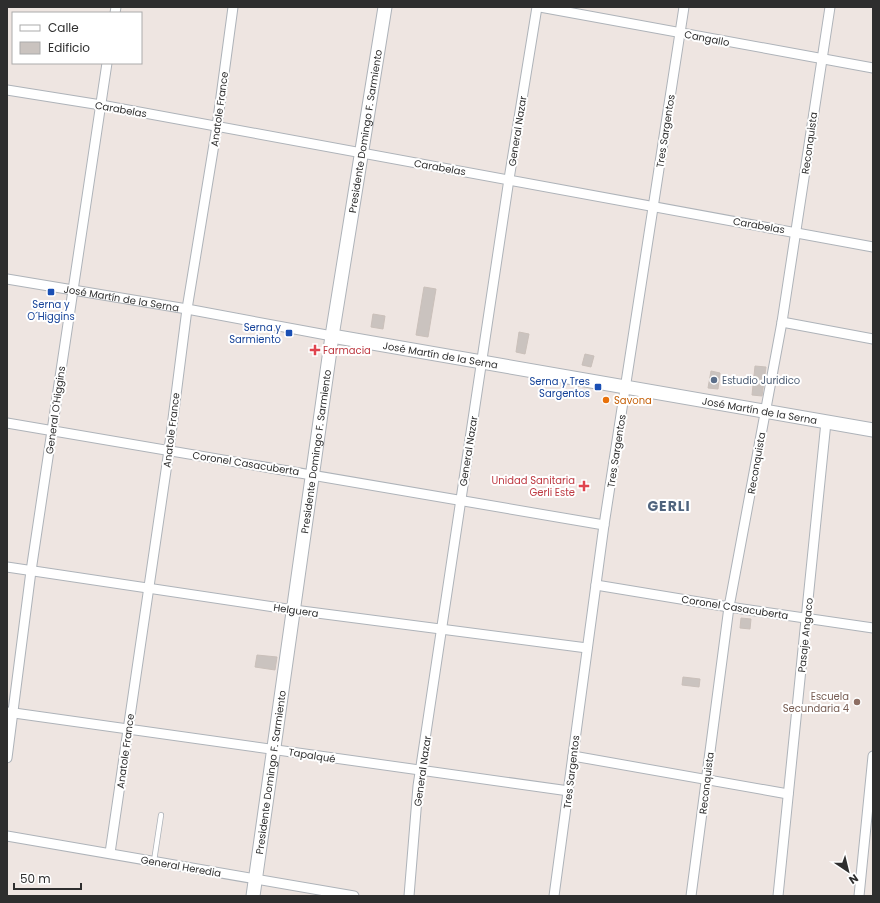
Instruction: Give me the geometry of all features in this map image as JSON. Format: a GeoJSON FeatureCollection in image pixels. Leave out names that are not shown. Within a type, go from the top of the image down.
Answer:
{"type":"FeatureCollection","features":[{"type":"Feature","properties":{"kind":"street","name":"Anatole France"},"geometry":{"type":"LineString","coordinates":[[110,853],[169,450],[187,309],[217,126],[233,7]]}},
{"type":"Feature","properties":{"kind":"street","name":"Presidente Domingo F. Sarmiento"},"geometry":{"type":"LineString","coordinates":[[253,896],[332,336],[385,7]]}},
{"type":"Feature","properties":{"kind":"street","name":"Cangallo"},"geometry":{"type":"LineString","coordinates":[[539,7],[873,68]]}},
{"type":"Feature","properties":{"kind":"street","name":"General Nazar"},"geometry":{"type":"LineString","coordinates":[[409,896],[421,772],[460,500],[482,363],[508,179],[539,7]]}},
{"type":"Feature","properties":{"kind":"street","name":"Tres Sargentos"},"geometry":{"type":"LineString","coordinates":[[554,896],[604,525],[684,7]]}},
{"type":"Feature","properties":{"kind":"street","name":"Reconquista"},"geometry":{"type":"LineString","coordinates":[[691,896],[729,607],[782,322],[797,232],[830,7]]}},
{"type":"Feature","properties":{"kind":"street","name":"General O'Higgins"},"geometry":{"type":"LineString","coordinates":[[7,758],[10,713],[107,64]]}},
{"type":"Feature","properties":{"kind":"street","name":"Carabelas"},"geometry":{"type":"LineString","coordinates":[[7,90],[101,105],[873,246]]}},
{"type":"Feature","properties":{"kind":"street","name":"José Martín de la Serna"},"geometry":{"type":"LineString","coordinates":[[7,279],[187,309],[482,363],[626,386],[873,430]]}},
{"type":"Feature","properties":{"kind":"street"},"geometry":{"type":"LineString","coordinates":[[782,322],[873,339]]}},
{"type":"Feature","properties":{"kind":"street","name":"Pasaje Angaco"},"geometry":{"type":"LineString","coordinates":[[778,896],[826,422]]}},
{"type":"Feature","properties":{"kind":"street","name":"Coronel Casacuberta"},"geometry":{"type":"LineString","coordinates":[[7,423],[313,474],[604,525]]}},
{"type":"Feature","properties":{"kind":"street","name":"Helguera"},"geometry":{"type":"LineString","coordinates":[[7,567],[442,631],[587,648]]}},
{"type":"Feature","properties":{"kind":"street","name":"Coronel Casacuberta"},"geometry":{"type":"LineString","coordinates":[[596,585],[806,619],[873,628]]}},
{"type":"Feature","properties":{"kind":"street","name":"Tapalqué"},"geometry":{"type":"LineString","coordinates":[[10,713],[273,749],[421,772],[569,791]]}},
{"type":"Feature","properties":{"kind":"street"},"geometry":{"type":"LineString","coordinates":[[573,756],[788,794]]}},
{"type":"Feature","properties":{"kind":"street"},"geometry":{"type":"LineString","coordinates":[[859,896],[873,756]]}},
{"type":"Feature","properties":{"kind":"street","name":"General Heredia"},"geometry":{"type":"LineString","coordinates":[[7,836],[354,896]]}},
{"type":"Feature","properties":{"kind":"lane"},"geometry":{"type":"LineString","coordinates":[[154,861],[161,815]]}},
{"type":"Feature","properties":{"kind":"building"},"geometry":{"type":"Polygon","coordinates":[[[424,287],[436,289],[428,337],[416,335],[424,287]]]}},
{"type":"Feature","properties":{"kind":"building"},"geometry":{"type":"Polygon","coordinates":[[[373,314],[385,316],[383,329],[371,327],[373,314]]]}},
{"type":"Feature","properties":{"kind":"building"},"geometry":{"type":"Polygon","coordinates":[[[519,332],[529,334],[525,354],[516,352],[519,332]]]}},
{"type":"Feature","properties":{"kind":"building"},"geometry":{"type":"Polygon","coordinates":[[[585,354],[594,356],[591,367],[582,365],[585,354]]]}},
{"type":"Feature","properties":{"kind":"building"},"geometry":{"type":"Polygon","coordinates":[[[755,366],[766,367],[762,396],[752,395],[755,366]]]}},
{"type":"Feature","properties":{"kind":"building","name":"Estudio Juridico"},"geometry":{"type":"Polygon","coordinates":[[[711,371],[720,373],[718,389],[708,388],[711,371]]]}},
{"type":"Feature","properties":{"kind":"building"},"geometry":{"type":"Polygon","coordinates":[[[741,618],[751,619],[750,629],[740,628],[741,618]]]}},
{"type":"Feature","properties":{"kind":"building"},"geometry":{"type":"Polygon","coordinates":[[[257,655],[277,657],[275,670],[255,667],[257,655]]]}},
{"type":"Feature","properties":{"kind":"building"},"geometry":{"type":"Polygon","coordinates":[[[683,677],[700,679],[699,687],[682,685],[683,677]]]}},
{"type":"Feature","properties":{"kind":"place","name":"Serna y O´Higgins"},"geometry":{"type":"Point","coordinates":[51,292]}},
{"type":"Feature","properties":{"kind":"place","name":"Serna y Sarmiento"},"geometry":{"type":"Point","coordinates":[289,333]}},
{"type":"Feature","properties":{"kind":"place","name":"Farmacia"},"geometry":{"type":"Point","coordinates":[315,350]}},
{"type":"Feature","properties":{"kind":"place","name":"Estudio Juridico"},"geometry":{"type":"Point","coordinates":[714,380]}},
{"type":"Feature","properties":{"kind":"place","name":"Serna y Tres Sargentos"},"geometry":{"type":"Point","coordinates":[598,387]}},
{"type":"Feature","properties":{"kind":"place","name":"Savona"},"geometry":{"type":"Point","coordinates":[606,400]}},
{"type":"Feature","properties":{"kind":"place","name":"Unidad Sanitaria Gerli Este"},"geometry":{"type":"Point","coordinates":[584,486]}},
{"type":"Feature","properties":{"kind":"place","name":"Escuela Secundaria 4"},"geometry":{"type":"Point","coordinates":[857,702]}},
{"type":"Feature","properties":{"kind":"district","name":"GERLI"},"geometry":{"type":"Point","coordinates":[669,506]}}]}
